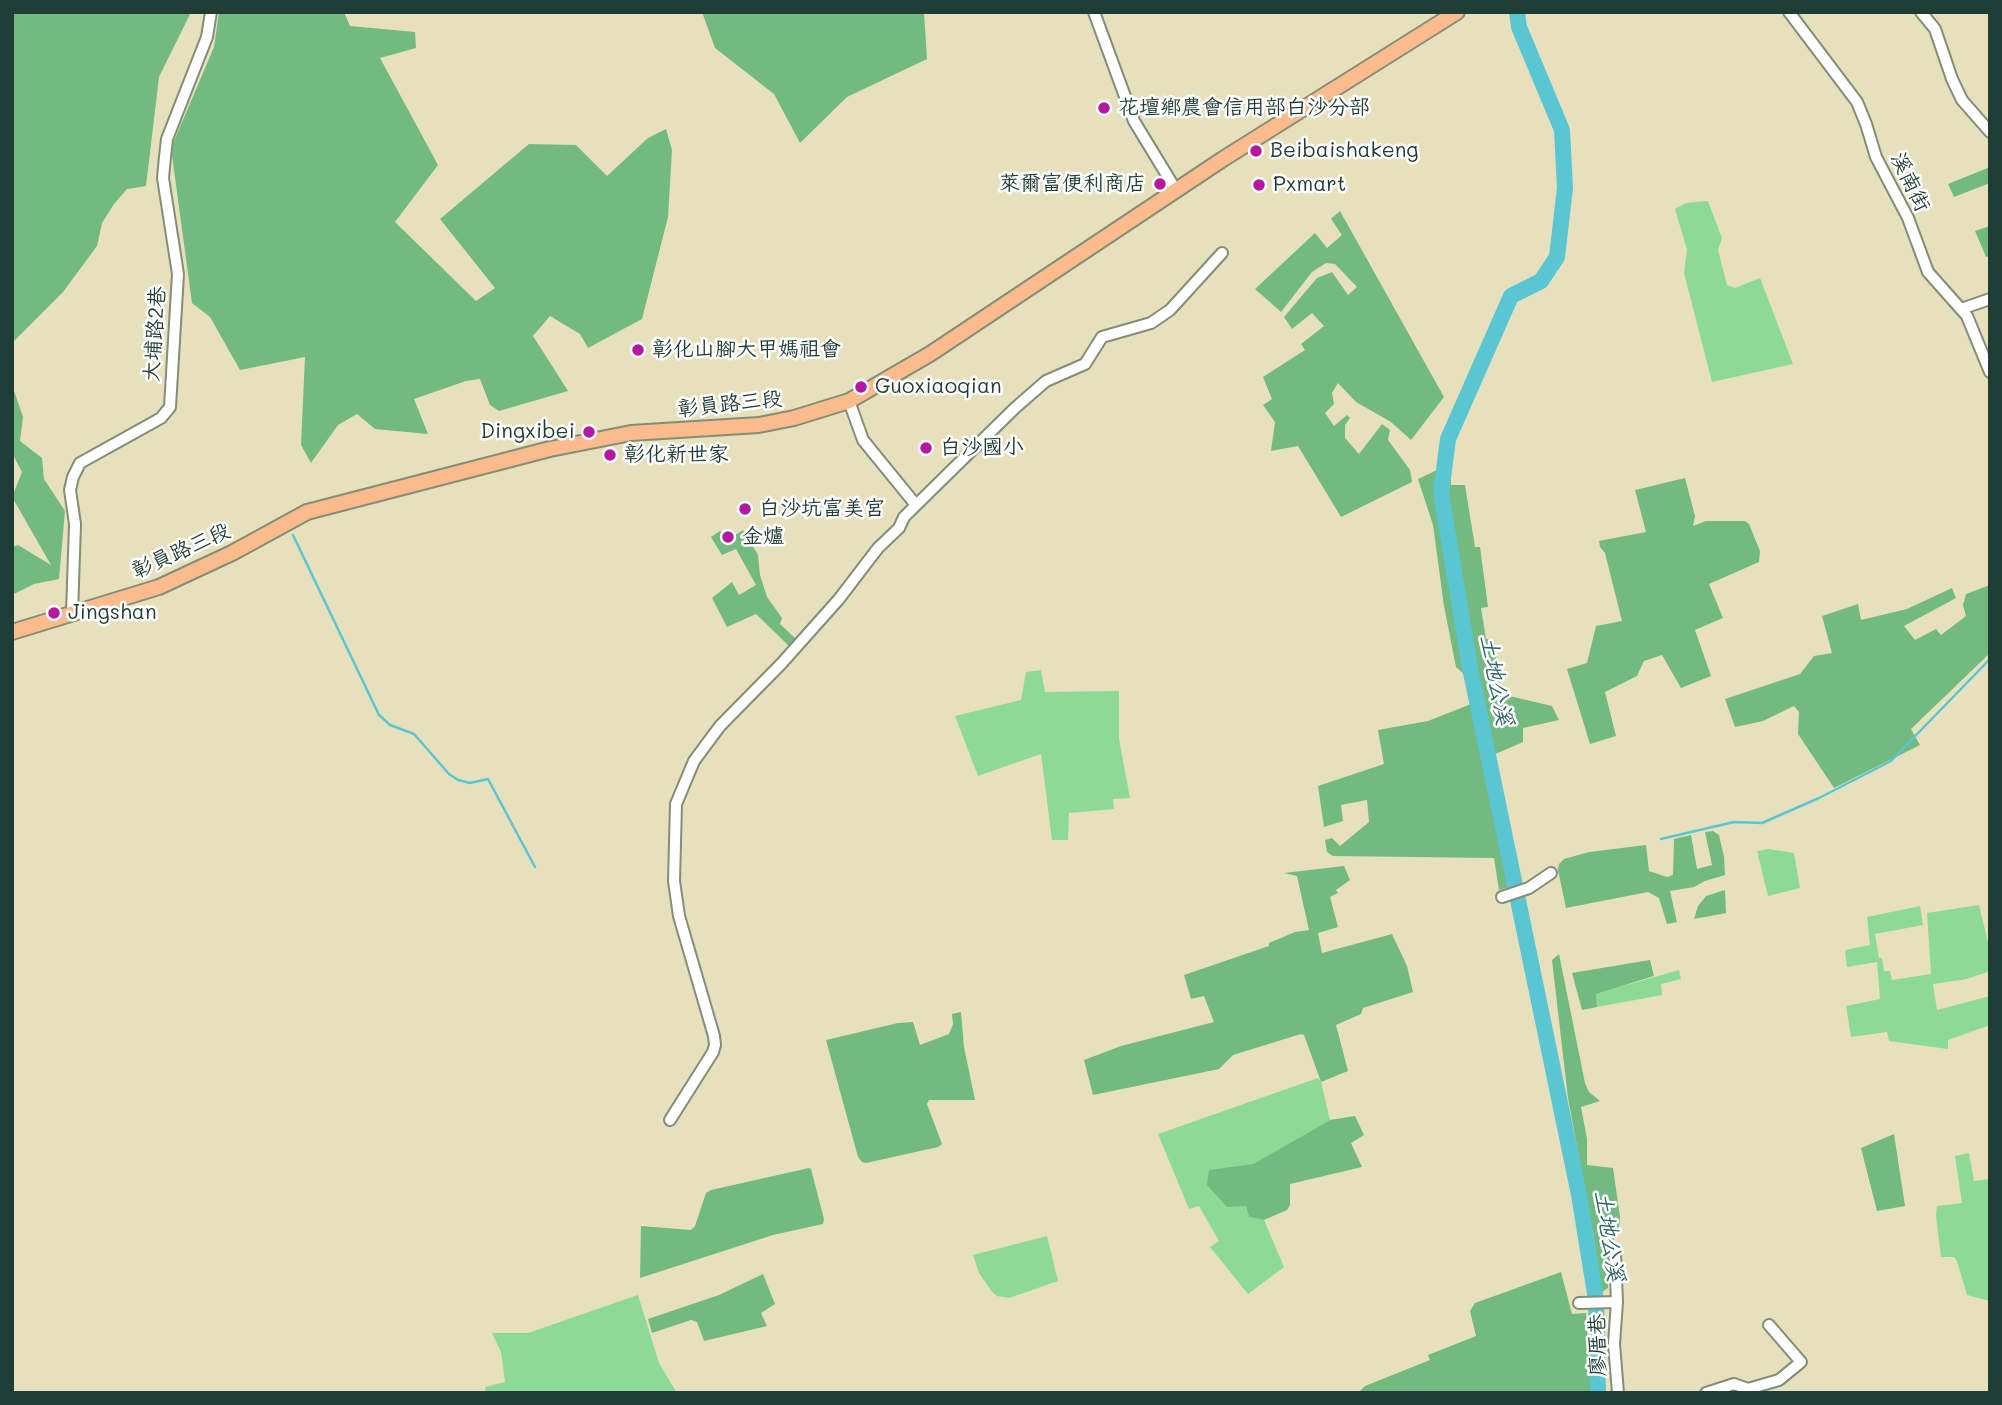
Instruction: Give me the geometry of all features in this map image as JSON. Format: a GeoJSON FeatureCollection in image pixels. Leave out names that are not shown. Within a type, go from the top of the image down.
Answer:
{"type":"FeatureCollection","features":[{"type":"Feature","properties":{"kind":"main road","name":"彰員路三段"},"geometry":{"type":"LineString","coordinates":[[12,632],[90,610],[171,582],[232,553],[307,512],[550,449],[631,433],[759,425],[794,418],[849,401],[930,354],[1176,190],[1457,12]]}},
{"type":"Feature","properties":{"kind":"street","name":"大埔路2巷"},"geometry":{"type":"LineString","coordinates":[[72,614],[75,524],[71,490],[73,477],[80,463],[161,418],[170,407],[178,274],[163,178],[164,157],[167,139],[207,37],[211,12]]}},
{"type":"Feature","properties":{"kind":"street"},"geometry":{"type":"LineString","coordinates":[[1094,12],[1134,121],[1176,190]]}},
{"type":"Feature","properties":{"kind":"street","name":"溪南街"},"geometry":{"type":"LineString","coordinates":[[1789,12],[1857,102],[1876,157],[1908,218],[1928,272],[1961,309],[1973,329],[1990,372]]}},
{"type":"Feature","properties":{"kind":"street"},"geometry":{"type":"LineString","coordinates":[[1922,12],[1935,29],[1962,100],[1990,132]]}},
{"type":"Feature","properties":{"kind":"street"},"geometry":{"type":"LineString","coordinates":[[670,1120],[715,1045],[680,916],[674,881],[676,804],[690,767],[720,726],[782,663],[916,505],[1039,386],[1085,364],[1102,337],[1160,318],[1222,253]]}},
{"type":"Feature","properties":{"kind":"street"},"geometry":{"type":"LineString","coordinates":[[1961,309],[1990,299]]}},
{"type":"Feature","properties":{"kind":"street"},"geometry":{"type":"LineString","coordinates":[[849,401],[863,440],[916,505]]}},
{"type":"Feature","properties":{"kind":"street"},"geometry":{"type":"LineString","coordinates":[[1506,896],[1529,888],[1551,873]]}},
{"type":"Feature","properties":{"kind":"street","name":"廖厝巷"},"geometry":{"type":"LineString","coordinates":[[1615,1254],[1617,1302],[1614,1343],[1618,1393]]}},
{"type":"Feature","properties":{"kind":"street"},"geometry":{"type":"LineString","coordinates":[[1582,1303],[1617,1302]]}},
{"type":"Feature","properties":{"kind":"street"},"geometry":{"type":"LineString","coordinates":[[1706,1393],[1734,1384],[1748,1389],[1779,1380],[1801,1362],[1769,1325]]}},
{"type":"Feature","properties":{"kind":"green space"},"geometry":{"type":"Polygon","coordinates":[[[12,12],[191,12],[159,77],[146,186],[127,189],[114,204],[102,223],[97,246],[63,292],[12,343],[12,12]]]}},
{"type":"Feature","properties":{"kind":"green space"},"geometry":{"type":"Polygon","coordinates":[[[219,12],[344,12],[350,26],[415,32],[416,48],[380,58],[438,165],[395,222],[476,301],[495,288],[440,219],[529,144],[576,145],[607,176],[648,138],[666,129],[672,150],[668,217],[642,319],[588,348],[580,334],[550,316],[533,336],[568,391],[499,411],[490,405],[480,379],[466,381],[414,399],[428,434],[375,429],[357,414],[338,425],[311,463],[301,445],[305,357],[240,370],[210,317],[192,303],[171,148],[214,47],[219,12]]]}},
{"type":"Feature","properties":{"kind":"green space"},"geometry":{"type":"Polygon","coordinates":[[[702,12],[924,12],[927,59],[847,97],[800,143],[774,94],[715,48],[702,12]]]}},
{"type":"Feature","properties":{"kind":"green space"},"geometry":{"type":"Polygon","coordinates":[[[1990,167],[1990,183],[1954,197],[1948,184],[1990,167]]]}},
{"type":"Feature","properties":{"kind":"green space"},"geometry":{"type":"Polygon","coordinates":[[[1708,201],[1722,238],[1718,250],[1727,285],[1735,288],[1760,278],[1793,364],[1712,382],[1684,273],[1687,250],[1675,209],[1686,203],[1708,201]]]}},
{"type":"Feature","properties":{"kind":"green space"},"geometry":{"type":"Polygon","coordinates":[[[1340,211],[1444,397],[1411,440],[1391,422],[1356,402],[1338,383],[1332,393],[1334,404],[1325,413],[1334,426],[1347,415],[1350,418],[1345,425],[1345,438],[1359,454],[1382,424],[1390,430],[1388,440],[1410,470],[1412,482],[1341,517],[1298,446],[1271,451],[1275,422],[1263,405],[1272,399],[1263,377],[1305,350],[1301,344],[1324,326],[1312,313],[1292,329],[1284,317],[1317,278],[1332,272],[1348,295],[1357,287],[1335,264],[1326,263],[1312,272],[1281,312],[1255,289],[1315,233],[1327,248],[1342,235],[1331,219],[1340,211]]]}},
{"type":"Feature","properties":{"kind":"green space"},"geometry":{"type":"Polygon","coordinates":[[[1990,226],[1990,256],[1986,257],[1975,231],[1990,226]]]}},
{"type":"Feature","properties":{"kind":"green space"},"geometry":{"type":"Polygon","coordinates":[[[12,385],[23,417],[20,441],[42,458],[44,479],[65,511],[59,579],[34,584],[12,595],[12,547],[18,545],[51,565],[12,497],[22,472],[12,453],[12,385]]]}},
{"type":"Feature","properties":{"kind":"green space"},"geometry":{"type":"Polygon","coordinates":[[[1450,464],[1451,485],[1465,485],[1475,547],[1480,547],[1488,607],[1481,608],[1486,639],[1494,640],[1501,694],[1552,706],[1559,720],[1523,728],[1523,742],[1493,755],[1512,886],[1499,890],[1494,858],[1333,856],[1327,852],[1325,840],[1332,838],[1340,846],[1369,822],[1367,800],[1341,805],[1343,821],[1324,827],[1318,786],[1384,764],[1378,730],[1428,721],[1471,704],[1466,676],[1456,667],[1433,525],[1418,479],[1450,464]]]}},
{"type":"Feature","properties":{"kind":"green space"},"geometry":{"type":"Polygon","coordinates":[[[1685,478],[1695,516],[1693,526],[1706,521],[1745,521],[1749,524],[1760,551],[1759,562],[1709,584],[1723,618],[1695,630],[1711,676],[1681,688],[1662,655],[1644,661],[1637,676],[1605,692],[1616,736],[1590,744],[1567,669],[1587,663],[1596,626],[1622,621],[1605,553],[1599,541],[1646,532],[1635,490],[1685,478]]]}},
{"type":"Feature","properties":{"kind":"green space"},"geometry":{"type":"Polygon","coordinates":[[[743,530],[758,555],[760,575],[767,597],[782,618],[780,624],[796,639],[789,646],[756,614],[727,627],[712,598],[732,582],[739,595],[756,585],[736,549],[722,555],[711,537],[720,531],[729,539],[743,530]]]}},
{"type":"Feature","properties":{"kind":"green space"},"geometry":{"type":"Polygon","coordinates":[[[1990,585],[1990,653],[1911,729],[1920,745],[1834,788],[1798,734],[1799,712],[1794,706],[1763,721],[1735,727],[1725,699],[1800,674],[1814,656],[1832,653],[1822,616],[1858,604],[1861,620],[1907,609],[1952,588],[1956,598],[1904,626],[1915,640],[1936,629],[1941,635],[1966,616],[1963,605],[1966,594],[1990,585]]]}},
{"type":"Feature","properties":{"kind":"green space"},"geometry":{"type":"Polygon","coordinates":[[[1041,670],[1045,692],[1119,691],[1119,739],[1130,798],[1113,799],[1114,809],[1069,813],[1068,840],[1052,840],[1041,754],[978,776],[955,716],[1021,700],[1026,672],[1041,670]]]}},
{"type":"Feature","properties":{"kind":"green space"},"geometry":{"type":"Polygon","coordinates":[[[1713,831],[1719,835],[1725,875],[1694,887],[1670,891],[1677,922],[1667,924],[1659,898],[1648,892],[1566,908],[1558,870],[1564,859],[1589,852],[1646,845],[1649,871],[1667,877],[1673,875],[1674,839],[1691,835],[1697,869],[1712,865],[1705,832],[1713,831]]]}},
{"type":"Feature","properties":{"kind":"green space"},"geometry":{"type":"Polygon","coordinates":[[[1769,849],[1794,853],[1800,888],[1768,896],[1757,851],[1769,849]]]}},
{"type":"Feature","properties":{"kind":"green space"},"geometry":{"type":"Polygon","coordinates":[[[1344,866],[1350,880],[1336,890],[1338,893],[1330,897],[1338,927],[1318,933],[1322,953],[1392,934],[1407,966],[1413,992],[1363,1008],[1361,1014],[1336,1025],[1348,1071],[1321,1082],[1304,1035],[1301,1034],[1233,1055],[1219,1069],[1093,1095],[1084,1060],[1121,1046],[1214,1022],[1204,996],[1191,999],[1184,975],[1269,946],[1269,943],[1295,932],[1309,930],[1297,876],[1284,873],[1344,866]]]}},
{"type":"Feature","properties":{"kind":"green space"},"geometry":{"type":"Polygon","coordinates":[[[1725,890],[1726,913],[1694,919],[1698,906],[1706,896],[1725,890]]]}},
{"type":"Feature","properties":{"kind":"green space"},"geometry":{"type":"Polygon","coordinates":[[[1979,905],[1990,950],[1990,971],[1967,979],[1933,984],[1937,1010],[1990,996],[1990,1025],[1948,1040],[1948,1049],[1889,1041],[1887,1032],[1851,1037],[1846,1006],[1880,999],[1877,962],[1847,967],[1845,950],[1870,945],[1867,917],[1920,906],[1923,925],[1875,934],[1884,971],[1890,971],[1892,980],[1931,974],[1927,913],[1979,905]]]}},
{"type":"Feature","properties":{"kind":"green space"},"geometry":{"type":"Polygon","coordinates":[[[1559,954],[1585,1083],[1589,1092],[1600,1101],[1581,1107],[1587,1139],[1587,1165],[1613,1168],[1620,1217],[1619,1228],[1609,1250],[1608,1288],[1600,1293],[1594,1238],[1568,1098],[1552,960],[1559,954]]]}},
{"type":"Feature","properties":{"kind":"green space"},"geometry":{"type":"Polygon","coordinates":[[[1650,960],[1654,976],[1596,994],[1597,1007],[1582,1010],[1572,973],[1650,960]]]}},
{"type":"Feature","properties":{"kind":"green space"},"geometry":{"type":"Polygon","coordinates":[[[1679,970],[1681,979],[1661,984],[1662,995],[1597,1007],[1595,994],[1679,970]]]}},
{"type":"Feature","properties":{"kind":"green space"},"geometry":{"type":"Polygon","coordinates":[[[961,1012],[964,1047],[975,1100],[929,1100],[927,1104],[942,1144],[938,1147],[862,1162],[858,1157],[826,1040],[913,1022],[920,1045],[949,1034],[953,1024],[952,1014],[961,1012]]]}},
{"type":"Feature","properties":{"kind":"green space"},"geometry":{"type":"Polygon","coordinates":[[[1318,1078],[1330,1120],[1253,1164],[1246,1206],[1249,1217],[1264,1220],[1284,1267],[1248,1294],[1210,1247],[1219,1241],[1199,1206],[1189,1209],[1158,1134],[1318,1078]]]}},
{"type":"Feature","properties":{"kind":"green space"},"geometry":{"type":"Polygon","coordinates":[[[1355,1116],[1364,1135],[1351,1143],[1362,1167],[1290,1184],[1290,1205],[1287,1210],[1264,1220],[1249,1217],[1246,1206],[1227,1207],[1207,1185],[1209,1170],[1253,1164],[1330,1120],[1355,1116]]]}},
{"type":"Feature","properties":{"kind":"green space"},"geometry":{"type":"Polygon","coordinates":[[[1894,1134],[1905,1206],[1877,1211],[1861,1148],[1894,1134]]]}},
{"type":"Feature","properties":{"kind":"green space"},"geometry":{"type":"Polygon","coordinates":[[[1969,1153],[1974,1181],[1990,1179],[1990,1301],[1967,1295],[1957,1261],[1954,1257],[1941,1257],[1937,1206],[1962,1203],[1955,1156],[1969,1153]]]}},
{"type":"Feature","properties":{"kind":"green space"},"geometry":{"type":"Polygon","coordinates":[[[809,1168],[824,1219],[823,1224],[773,1235],[640,1278],[641,1226],[691,1230],[695,1226],[706,1193],[711,1190],[809,1168]]]}},
{"type":"Feature","properties":{"kind":"green space"},"geometry":{"type":"Polygon","coordinates":[[[1047,1236],[1058,1281],[1009,1298],[997,1296],[992,1292],[979,1273],[973,1255],[1047,1236]]]}},
{"type":"Feature","properties":{"kind":"green space"},"geometry":{"type":"Polygon","coordinates":[[[1561,1272],[1572,1314],[1586,1313],[1591,1393],[1358,1393],[1365,1386],[1430,1360],[1428,1355],[1476,1336],[1470,1311],[1475,1303],[1561,1272]]]}},
{"type":"Feature","properties":{"kind":"green space"},"geometry":{"type":"Polygon","coordinates":[[[763,1274],[775,1304],[761,1313],[767,1326],[704,1341],[697,1322],[691,1320],[652,1333],[648,1319],[719,1295],[763,1274]]]}},
{"type":"Feature","properties":{"kind":"green space"},"geometry":{"type":"Polygon","coordinates":[[[638,1295],[659,1363],[677,1393],[486,1393],[485,1387],[505,1382],[501,1352],[492,1333],[528,1333],[638,1295]]]}},
{"type":"Feature","properties":{"kind":"waterway","name":"土地公溪"},"geometry":{"type":"LineString","coordinates":[[1517,12],[1519,27],[1562,130],[1565,188],[1557,257],[1541,281],[1511,296],[1448,439],[1441,493],[1470,668],[1579,1195],[1596,1300],[1598,1393]]}},
{"type":"Feature","properties":{"kind":"waterway"},"geometry":{"type":"LineString","coordinates":[[293,535],[379,715],[390,725],[414,734],[449,774],[458,780],[470,783],[488,779],[535,867]]}},
{"type":"Feature","properties":{"kind":"waterway"},"geometry":{"type":"LineString","coordinates":[[1661,839],[1734,822],[1762,823],[1819,798],[1891,761],[1990,659]]}},
{"type":"Feature","properties":{"kind":"place","name":"花壇鄉農會信用部白沙分部"},"geometry":{"type":"Point","coordinates":[1104,108]}},
{"type":"Feature","properties":{"kind":"place","name":"Beibaishakeng"},"geometry":{"type":"Point","coordinates":[1256,151]}},
{"type":"Feature","properties":{"kind":"place","name":"萊爾富便利商店"},"geometry":{"type":"Point","coordinates":[1160,184]}},
{"type":"Feature","properties":{"kind":"place","name":"Pxmart"},"geometry":{"type":"Point","coordinates":[1259,185]}},
{"type":"Feature","properties":{"kind":"place","name":"彰化山腳大甲媽祖會"},"geometry":{"type":"Point","coordinates":[638,350]}},
{"type":"Feature","properties":{"kind":"place","name":"Guoxiaoqian"},"geometry":{"type":"Point","coordinates":[861,387]}},
{"type":"Feature","properties":{"kind":"place","name":"Dingxibei"},"geometry":{"type":"Point","coordinates":[589,432]}},
{"type":"Feature","properties":{"kind":"place","name":"白沙國小"},"geometry":{"type":"Point","coordinates":[926,448]}},
{"type":"Feature","properties":{"kind":"place","name":"彰化新世家"},"geometry":{"type":"Point","coordinates":[610,455]}},
{"type":"Feature","properties":{"kind":"place","name":"白沙坑富美宮"},"geometry":{"type":"Point","coordinates":[745,509]}},
{"type":"Feature","properties":{"kind":"place","name":"金爐"},"geometry":{"type":"Point","coordinates":[728,537]}},
{"type":"Feature","properties":{"kind":"place","name":"Jingshan"},"geometry":{"type":"Point","coordinates":[54,613]}}]}
